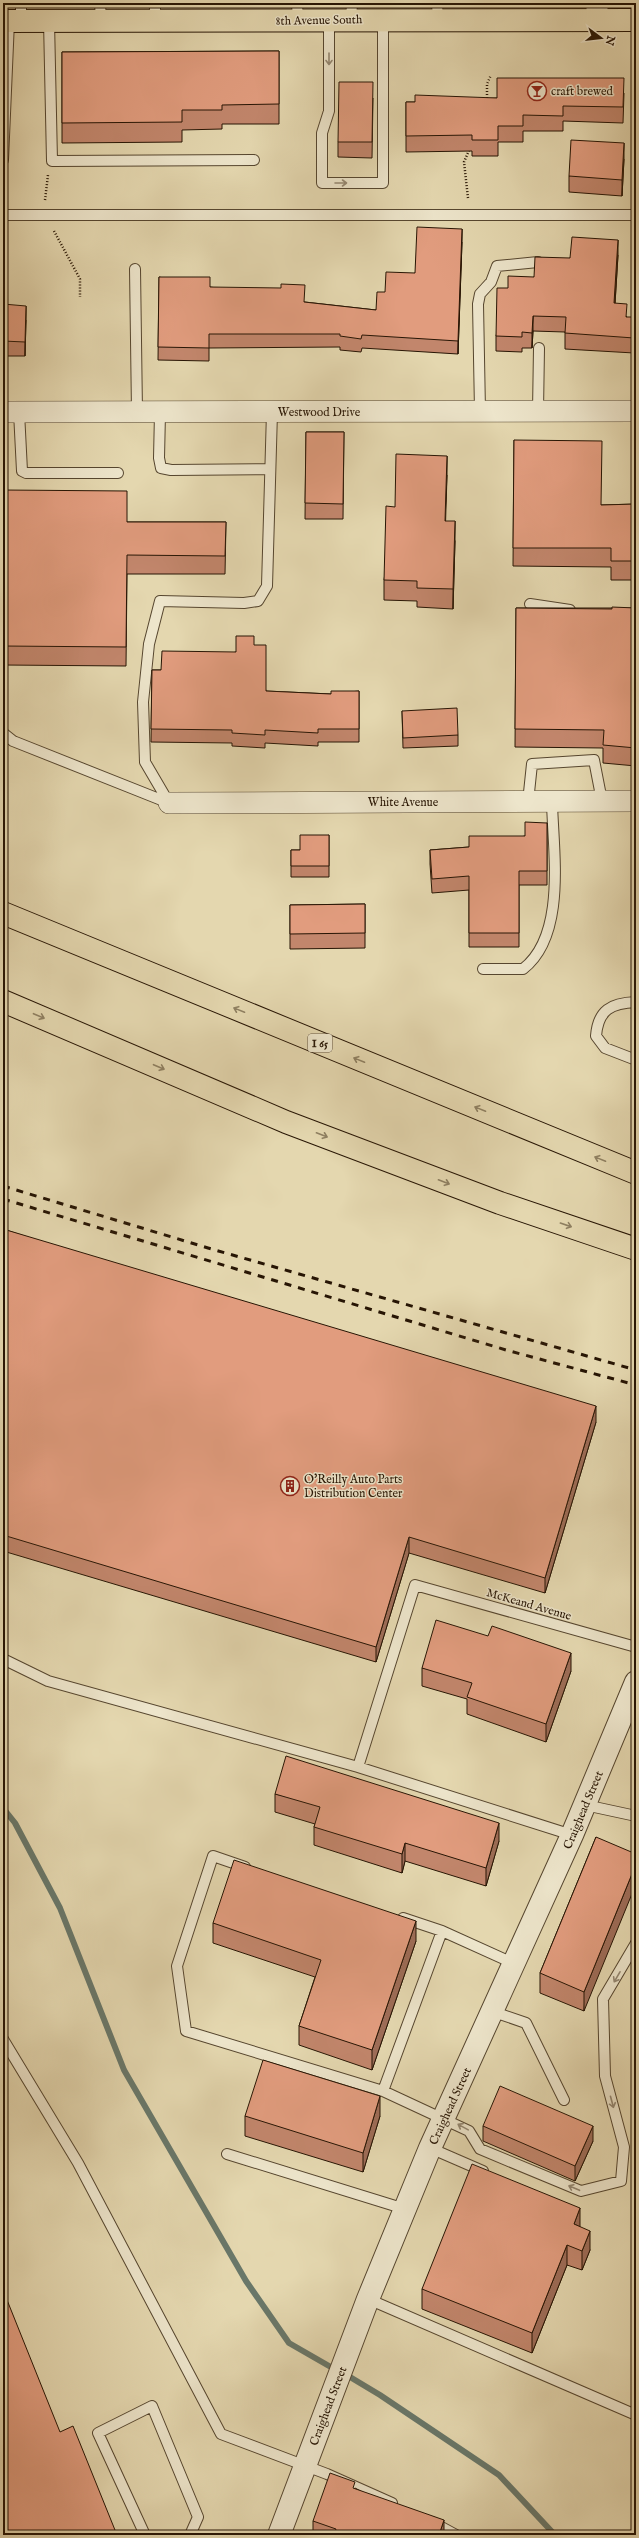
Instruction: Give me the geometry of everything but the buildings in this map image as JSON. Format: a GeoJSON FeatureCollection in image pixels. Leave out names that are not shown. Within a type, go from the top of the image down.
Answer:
{"type":"FeatureCollection","features":[{"type":"Feature","properties":{"kind":"main road","name":"8th Avenue South"},"geometry":{"type":"LineString","coordinates":[[13,17],[49,21],[100,12],[298,12],[329,20],[351,12],[383,19],[438,12],[597,11],[636,20]]}},
{"type":"Feature","properties":{"kind":"main road","name":"I 65"},"geometry":{"type":"LineString","coordinates":[[3,913],[636,1174]]}},
{"type":"Feature","properties":{"kind":"main road"},"geometry":{"type":"LineString","coordinates":[[3,1001],[286,1122],[500,1203],[636,1249]]}},
{"type":"Feature","properties":{"kind":"street","name":"Westwood Drive"},"geometry":{"type":"LineString","coordinates":[[11,412],[636,412]]}},
{"type":"Feature","properties":{"kind":"street","name":"White Avenue"},"geometry":{"type":"LineString","coordinates":[[169,803],[636,801]]}},
{"type":"Feature","properties":{"kind":"street","name":"Craighead Street"},"geometry":{"type":"LineString","coordinates":[[279,2535],[365,2307],[430,2148],[494,2012],[585,1805],[635,1686]]}},
{"type":"Feature","properties":{"kind":"lane"},"geometry":{"type":"LineString","coordinates":[[3,160],[13,17]]}},
{"type":"Feature","properties":{"kind":"lane"},"geometry":{"type":"LineString","coordinates":[[329,20],[329,111],[322,133],[322,183],[384,183],[383,19]]}},
{"type":"Feature","properties":{"kind":"lane"},"geometry":{"type":"LineString","coordinates":[[49,21],[52,161],[254,160]]}},
{"type":"Feature","properties":{"kind":"lane"},"geometry":{"type":"LineString","coordinates":[[3,215],[636,215]]}},
{"type":"Feature","properties":{"kind":"lane"},"geometry":{"type":"LineString","coordinates":[[480,411],[478,304],[480,294],[491,282],[497,266],[538,262]]}},
{"type":"Feature","properties":{"kind":"lane"},"geometry":{"type":"LineString","coordinates":[[135,269],[137,412]]}},
{"type":"Feature","properties":{"kind":"lane"},"geometry":{"type":"LineString","coordinates":[[538,412],[539,348]]}},
{"type":"Feature","properties":{"kind":"lane"},"geometry":{"type":"LineString","coordinates":[[11,412],[22,471],[26,473],[118,473]]}},
{"type":"Feature","properties":{"kind":"lane"},"geometry":{"type":"LineString","coordinates":[[169,803],[145,762],[143,702],[149,644],[160,601],[244,603],[258,601],[267,586],[272,412]]}},
{"type":"Feature","properties":{"kind":"lane"},"geometry":{"type":"LineString","coordinates":[[160,413],[159,458],[161,468],[170,470],[270,469]]}},
{"type":"Feature","properties":{"kind":"lane"},"geometry":{"type":"LineString","coordinates":[[530,604],[582,612]]}},
{"type":"Feature","properties":{"kind":"lane"},"geometry":{"type":"LineString","coordinates":[[3,733],[13,741],[169,803]]}},
{"type":"Feature","properties":{"kind":"lane"},"geometry":{"type":"LineString","coordinates":[[528,802],[532,764],[594,760],[602,801]]}},
{"type":"Feature","properties":{"kind":"lane"},"geometry":{"type":"LineString","coordinates":[[483,969],[523,969],[540,952],[548,933],[554,890],[552,802]]}},
{"type":"Feature","properties":{"kind":"lane"},"geometry":{"type":"LineString","coordinates":[[636,1002],[613,1005],[607,1009],[597,1023],[596,1036],[605,1048],[636,1060]]}},
{"type":"Feature","properties":{"kind":"lane","name":"McKeand Avenue"},"geometry":{"type":"LineString","coordinates":[[358,1767],[415,1585],[636,1647]]}},
{"type":"Feature","properties":{"kind":"lane"},"geometry":{"type":"LineString","coordinates":[[3,1659],[48,1681],[358,1767],[572,1835]]}},
{"type":"Feature","properties":{"kind":"lane"},"geometry":{"type":"LineString","coordinates":[[585,1805],[636,1816]]}},
{"type":"Feature","properties":{"kind":"lane"},"geometry":{"type":"LineString","coordinates":[[257,1870],[213,1856],[177,1966],[186,2031],[383,2091],[444,2117],[469,2131],[480,2149],[581,2192],[621,2181],[624,2147],[605,2076],[604,1999],[636,1943]]}},
{"type":"Feature","properties":{"kind":"lane"},"geometry":{"type":"LineString","coordinates":[[390,1914],[442,1931],[515,1964]]}},
{"type":"Feature","properties":{"kind":"lane"},"geometry":{"type":"LineString","coordinates":[[383,2091],[442,1931]]}},
{"type":"Feature","properties":{"kind":"lane"},"geometry":{"type":"LineString","coordinates":[[494,2012],[526,2023],[564,2100]]}},
{"type":"Feature","properties":{"kind":"lane"},"geometry":{"type":"LineString","coordinates":[[3,2039],[78,2163],[221,2434],[305,2466],[401,2507]]}},
{"type":"Feature","properties":{"kind":"lane"},"geometry":{"type":"LineString","coordinates":[[430,2148],[483,2172]]}},
{"type":"Feature","properties":{"kind":"lane"},"geometry":{"type":"LineString","coordinates":[[227,2154],[405,2209]]}},
{"type":"Feature","properties":{"kind":"lane"},"geometry":{"type":"LineString","coordinates":[[365,2307],[636,2415]]}},
{"type":"Feature","properties":{"kind":"lane"},"geometry":{"type":"LineString","coordinates":[[145,2535],[98,2433],[152,2406],[198,2517],[190,2535]]}},
{"type":"Feature","properties":{"kind":"lane"},"geometry":{"type":"LineString","coordinates":[[422,2517],[456,2535]]}},
{"type":"Feature","properties":{"kind":"path"},"geometry":{"type":"LineString","coordinates":[[487,108],[487,84],[491,75]]}},
{"type":"Feature","properties":{"kind":"path"},"geometry":{"type":"LineString","coordinates":[[468,198],[464,162],[470,148],[470,140]]}},
{"type":"Feature","properties":{"kind":"path"},"geometry":{"type":"LineString","coordinates":[[45,215],[45,184],[52,161]]}},
{"type":"Feature","properties":{"kind":"path"},"geometry":{"type":"LineString","coordinates":[[55,233],[80,279],[80,297]]}},
{"type":"Feature","properties":{"kind":"waterway"},"geometry":{"type":"LineString","coordinates":[[3,1808],[15,1823],[60,1908],[124,2070],[246,2281],[289,2343],[336,2370]]}},
{"type":"Feature","properties":{"kind":"waterway"},"geometry":{"type":"LineString","coordinates":[[345,2374],[380,2395],[499,2475],[555,2535]]}},
{"type":"Feature","properties":{"kind":"railway"},"geometry":{"type":"LineString","coordinates":[[3,1186],[208,1248],[636,1370]]}},
{"type":"Feature","properties":{"kind":"railway"},"geometry":{"type":"LineString","coordinates":[[3,1199],[506,1350],[636,1385]]}},
{"type":"Feature","properties":{"kind":"place","name":"craft brewed"},"geometry":{"type":"Point","coordinates":[537,91]}},
{"type":"Feature","properties":{"kind":"place","name":"O'Reilly Auto Parts Distribution Center"},"geometry":{"type":"Point","coordinates":[290,1486]}}]}
